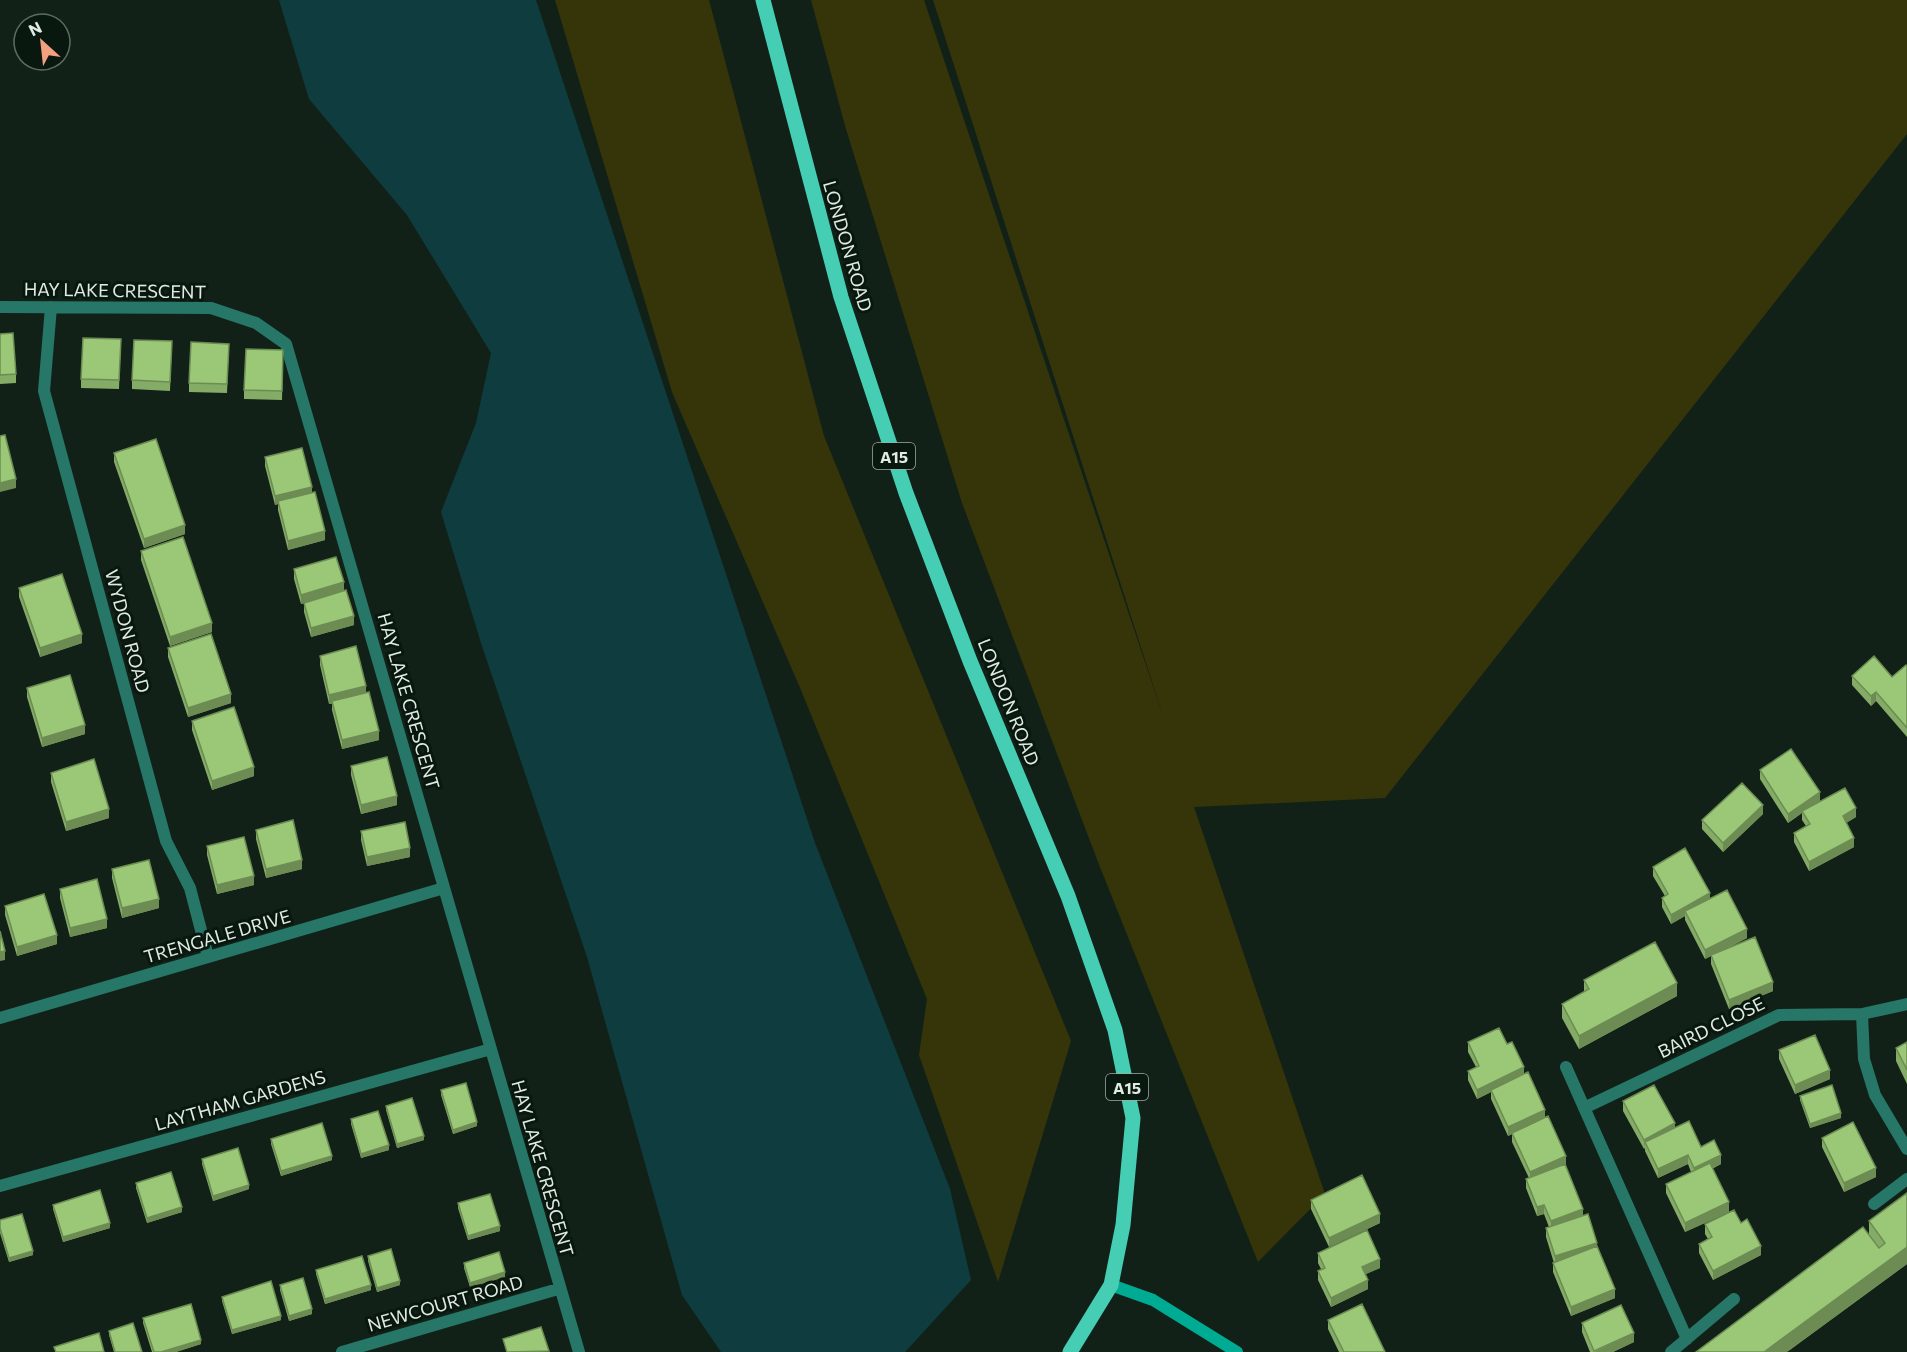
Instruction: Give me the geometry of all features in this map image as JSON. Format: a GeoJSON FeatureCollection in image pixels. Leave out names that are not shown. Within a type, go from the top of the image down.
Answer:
{"type":"FeatureCollection","features":[{"type":"Feature","properties":{"kind":"main road","name":"LONDON ROAD"},"geometry":{"type":"LineString","coordinates":[[763,0],[841,297],[903,483],[970,661],[1068,896],[1115,1030],[1133,1118],[1124,1225],[1111,1285]]}},
{"type":"Feature","properties":{"kind":"main road","name":"A15"},"geometry":{"type":"LineString","coordinates":[[1070,1352],[1111,1285]]}},
{"type":"Feature","properties":{"kind":"main road"},"geometry":{"type":"LineString","coordinates":[[1111,1285],[1153,1300],[1237,1352]]}},
{"type":"Feature","properties":{"kind":"street","name":"HAY LAKE CRESCENT"},"geometry":{"type":"LineString","coordinates":[[0,307],[211,308],[256,323],[286,344],[491,1049],[558,1289],[579,1352]]}},
{"type":"Feature","properties":{"kind":"street","name":"WYDON ROAD"},"geometry":{"type":"LineString","coordinates":[[51,307],[44,391],[166,841],[190,888],[208,957]]}},
{"type":"Feature","properties":{"kind":"street","name":"TRENGALE DRIVE"},"geometry":{"type":"LineString","coordinates":[[0,1018],[444,888]]}},
{"type":"Feature","properties":{"kind":"street","name":"BAIRD CLOSE"},"geometry":{"type":"LineString","coordinates":[[1584,1108],[1779,1015],[1862,1014],[1907,1004]]}},
{"type":"Feature","properties":{"kind":"street"},"geometry":{"type":"LineString","coordinates":[[1862,1014],[1864,1059],[1875,1095],[1907,1149]]}},
{"type":"Feature","properties":{"kind":"street","name":"LAYTHAM GARDENS"},"geometry":{"type":"LineString","coordinates":[[0,1186],[491,1049]]}},
{"type":"Feature","properties":{"kind":"street"},"geometry":{"type":"LineString","coordinates":[[1566,1067],[1687,1339]]}},
{"type":"Feature","properties":{"kind":"street"},"geometry":{"type":"LineString","coordinates":[[1874,1204],[1907,1179]]}},
{"type":"Feature","properties":{"kind":"street","name":"NEWCOURT ROAD"},"geometry":{"type":"LineString","coordinates":[[342,1352],[558,1289]]}},
{"type":"Feature","properties":{"kind":"street"},"geometry":{"type":"LineString","coordinates":[[1671,1352],[1734,1299]]}},
{"type":"Feature","properties":{"kind":"shaded area"},"geometry":{"type":"Polygon","coordinates":[[[555,0],[709,0],[824,436],[1071,1041],[998,1282],[919,1055],[927,999],[801,690],[672,392],[555,0]]]}},
{"type":"Feature","properties":{"kind":"shaded area"},"geometry":{"type":"Polygon","coordinates":[[[811,0],[924,0],[1165,722],[933,0],[1907,0],[1907,134],[1385,798],[1194,807],[1325,1194],[1258,1262],[1098,862],[962,503],[846,129],[811,0]]]}},
{"type":"Feature","properties":{"kind":"water"},"geometry":{"type":"Polygon","coordinates":[[[279,0],[536,0],[815,843],[950,1189],[971,1280],[905,1352],[721,1352],[682,1295],[587,957],[481,643],[441,512],[476,423],[491,353],[407,215],[309,99],[279,0]]]}},
{"type":"Feature","properties":{"kind":"building"},"geometry":{"type":"Polygon","coordinates":[[[13,333],[16,374],[0,375],[0,334],[13,333]]]}},
{"type":"Feature","properties":{"kind":"building"},"geometry":{"type":"Polygon","coordinates":[[[83,338],[121,339],[119,380],[81,379],[83,338]]]}},
{"type":"Feature","properties":{"kind":"building"},"geometry":{"type":"Polygon","coordinates":[[[134,340],[172,341],[170,382],[132,380],[134,340]]]}},
{"type":"Feature","properties":{"kind":"building"},"geometry":{"type":"Polygon","coordinates":[[[191,342],[229,344],[227,384],[189,383],[191,342]]]}},
{"type":"Feature","properties":{"kind":"building"},"geometry":{"type":"Polygon","coordinates":[[[246,349],[283,350],[282,391],[244,390],[246,349]]]}},
{"type":"Feature","properties":{"kind":"building"},"geometry":{"type":"Polygon","coordinates":[[[5,435],[16,479],[0,483],[0,436],[5,435]]]}},
{"type":"Feature","properties":{"kind":"building"},"geometry":{"type":"Polygon","coordinates":[[[156,439],[185,525],[144,539],[114,453],[156,439]]]}},
{"type":"Feature","properties":{"kind":"building"},"geometry":{"type":"Polygon","coordinates":[[[302,448],[312,487],[275,496],[265,457],[302,448]]]}},
{"type":"Feature","properties":{"kind":"building"},"geometry":{"type":"Polygon","coordinates":[[[315,492],[325,531],[288,541],[278,501],[315,492]]]}},
{"type":"Feature","properties":{"kind":"building"},"geometry":{"type":"Polygon","coordinates":[[[183,537],[212,623],[170,637],[141,551],[183,537]]]}},
{"type":"Feature","properties":{"kind":"building"},"geometry":{"type":"Polygon","coordinates":[[[336,557],[344,582],[301,595],[294,569],[336,557]]]}},
{"type":"Feature","properties":{"kind":"building"},"geometry":{"type":"Polygon","coordinates":[[[62,574],[82,634],[40,648],[19,588],[62,574]]]}},
{"type":"Feature","properties":{"kind":"building"},"geometry":{"type":"Polygon","coordinates":[[[346,590],[354,616],[311,628],[304,603],[346,590]]]}},
{"type":"Feature","properties":{"kind":"building"},"geometry":{"type":"Polygon","coordinates":[[[211,634],[231,694],[188,708],[168,648],[211,634]]]}},
{"type":"Feature","properties":{"kind":"building"},"geometry":{"type":"Polygon","coordinates":[[[356,646],[366,686],[329,695],[320,656],[356,646]]]}},
{"type":"Feature","properties":{"kind":"building"},"geometry":{"type":"Polygon","coordinates":[[[1874,656],[1892,677],[1907,666],[1907,728],[1876,692],[1871,696],[1852,676],[1874,656]]]}},
{"type":"Feature","properties":{"kind":"building"},"geometry":{"type":"Polygon","coordinates":[[[70,675],[85,725],[42,738],[27,688],[70,675]]]}},
{"type":"Feature","properties":{"kind":"building"},"geometry":{"type":"Polygon","coordinates":[[[369,692],[379,731],[342,740],[332,701],[369,692]]]}},
{"type":"Feature","properties":{"kind":"building"},"geometry":{"type":"Polygon","coordinates":[[[234,707],[254,767],[212,781],[192,721],[234,707]]]}},
{"type":"Feature","properties":{"kind":"building"},"geometry":{"type":"Polygon","coordinates":[[[1791,749],[1820,792],[1788,814],[1760,770],[1791,749]]]}},
{"type":"Feature","properties":{"kind":"building"},"geometry":{"type":"Polygon","coordinates":[[[387,757],[397,796],[361,805],[351,766],[387,757]]]}},
{"type":"Feature","properties":{"kind":"building"},"geometry":{"type":"Polygon","coordinates":[[[94,759],[109,809],[66,822],[51,773],[94,759]]]}},
{"type":"Feature","properties":{"kind":"building"},"geometry":{"type":"Polygon","coordinates":[[[1742,783],[1763,805],[1723,843],[1702,820],[1742,783]]]}},
{"type":"Feature","properties":{"kind":"building"},"geometry":{"type":"Polygon","coordinates":[[[1845,788],[1856,808],[1843,816],[1854,838],[1809,862],[1794,833],[1810,824],[1802,811],[1845,788]]]}},
{"type":"Feature","properties":{"kind":"building"},"geometry":{"type":"Polygon","coordinates":[[[293,820],[302,860],[266,869],[256,830],[293,820]]]}},
{"type":"Feature","properties":{"kind":"building"},"geometry":{"type":"Polygon","coordinates":[[[405,822],[410,848],[367,857],[361,831],[405,822]]]}},
{"type":"Feature","properties":{"kind":"building"},"geometry":{"type":"Polygon","coordinates":[[[244,837],[254,876],[217,885],[207,846],[244,837]]]}},
{"type":"Feature","properties":{"kind":"building"},"geometry":{"type":"Polygon","coordinates":[[[1685,848],[1710,893],[1671,915],[1662,898],[1668,894],[1653,867],[1685,848]]]}},
{"type":"Feature","properties":{"kind":"building"},"geometry":{"type":"Polygon","coordinates":[[[149,860],[159,899],[122,908],[112,869],[149,860]]]}},
{"type":"Feature","properties":{"kind":"building"},"geometry":{"type":"Polygon","coordinates":[[[97,879],[107,919],[70,928],[60,889],[97,879]]]}},
{"type":"Feature","properties":{"kind":"building"},"geometry":{"type":"Polygon","coordinates":[[[1727,890],[1747,929],[1705,950],[1685,911],[1727,890]]]}},
{"type":"Feature","properties":{"kind":"building"},"geometry":{"type":"Polygon","coordinates":[[[44,894],[57,935],[17,947],[5,906],[44,894]]]}},
{"type":"Feature","properties":{"kind":"building"},"geometry":{"type":"Polygon","coordinates":[[[0,931],[5,951],[0,952],[0,931]]]}},
{"type":"Feature","properties":{"kind":"building"},"geometry":{"type":"Polygon","coordinates":[[[1755,937],[1773,982],[1729,1000],[1711,955],[1755,937]]]}},
{"type":"Feature","properties":{"kind":"building"},"geometry":{"type":"Polygon","coordinates":[[[1655,942],[1677,983],[1579,1036],[1562,1004],[1589,989],[1584,980],[1655,942]]]}},
{"type":"Feature","properties":{"kind":"building"},"geometry":{"type":"Polygon","coordinates":[[[1499,1028],[1507,1044],[1512,1042],[1524,1067],[1477,1090],[1468,1071],[1479,1066],[1468,1042],[1499,1028]]]}},
{"type":"Feature","properties":{"kind":"building"},"geometry":{"type":"Polygon","coordinates":[[[1815,1035],[1830,1070],[1795,1085],[1779,1050],[1815,1035]]]}},
{"type":"Feature","properties":{"kind":"building"},"geometry":{"type":"Polygon","coordinates":[[[1907,1042],[1907,1070],[1896,1048],[1907,1042]]]}},
{"type":"Feature","properties":{"kind":"building"},"geometry":{"type":"Polygon","coordinates":[[[1528,1072],[1545,1110],[1508,1127],[1491,1090],[1528,1072]]]}},
{"type":"Feature","properties":{"kind":"building"},"geometry":{"type":"Polygon","coordinates":[[[466,1083],[477,1122],[453,1130],[441,1090],[466,1083]]]}},
{"type":"Feature","properties":{"kind":"building"},"geometry":{"type":"Polygon","coordinates":[[[1654,1085],[1675,1123],[1644,1140],[1623,1101],[1654,1085]]]}},
{"type":"Feature","properties":{"kind":"building"},"geometry":{"type":"Polygon","coordinates":[[[1832,1085],[1841,1113],[1810,1124],[1800,1096],[1832,1085]]]}},
{"type":"Feature","properties":{"kind":"building"},"geometry":{"type":"Polygon","coordinates":[[[412,1098],[424,1136],[397,1144],[386,1106],[412,1098]]]}},
{"type":"Feature","properties":{"kind":"building"},"geometry":{"type":"Polygon","coordinates":[[[378,1111],[389,1145],[361,1154],[351,1119],[378,1111]]]}},
{"type":"Feature","properties":{"kind":"building"},"geometry":{"type":"Polygon","coordinates":[[[1548,1116],[1566,1156],[1530,1172],[1512,1133],[1548,1116]]]}},
{"type":"Feature","properties":{"kind":"building"},"geometry":{"type":"Polygon","coordinates":[[[1689,1121],[1701,1147],[1714,1140],[1721,1155],[1694,1168],[1688,1155],[1658,1169],[1645,1142],[1689,1121]]]}},
{"type":"Feature","properties":{"kind":"building"},"geometry":{"type":"Polygon","coordinates":[[[1853,1122],[1876,1168],[1844,1183],[1822,1138],[1853,1122]]]}},
{"type":"Feature","properties":{"kind":"building"},"geometry":{"type":"Polygon","coordinates":[[[322,1123],[332,1156],[281,1171],[271,1139],[322,1123]]]}},
{"type":"Feature","properties":{"kind":"building"},"geometry":{"type":"Polygon","coordinates":[[[238,1148],[249,1185],[213,1196],[202,1159],[238,1148]]]}},
{"type":"Feature","properties":{"kind":"building"},"geometry":{"type":"Polygon","coordinates":[[[1710,1163],[1729,1202],[1685,1223],[1666,1184],[1710,1163]]]}},
{"type":"Feature","properties":{"kind":"building"},"geometry":{"type":"Polygon","coordinates":[[[1565,1164],[1583,1209],[1551,1221],[1544,1205],[1537,1207],[1526,1179],[1565,1164]]]}},
{"type":"Feature","properties":{"kind":"building"},"geometry":{"type":"Polygon","coordinates":[[[171,1172],[182,1207],[147,1218],[136,1183],[171,1172]]]}},
{"type":"Feature","properties":{"kind":"building"},"geometry":{"type":"Polygon","coordinates":[[[1362,1175],[1380,1214],[1329,1238],[1311,1200],[1362,1175]]]}},
{"type":"Feature","properties":{"kind":"building"},"geometry":{"type":"Polygon","coordinates":[[[100,1190],[110,1223],[63,1237],[53,1205],[100,1190]]]}},
{"type":"Feature","properties":{"kind":"building"},"geometry":{"type":"Polygon","coordinates":[[[1907,1193],[1907,1247],[1764,1352],[1696,1352],[1863,1227],[1879,1248],[1885,1243],[1869,1221],[1907,1193]]]}},
{"type":"Feature","properties":{"kind":"building"},"geometry":{"type":"Polygon","coordinates":[[[490,1194],[500,1226],[468,1236],[458,1203],[490,1194]]]}},
{"type":"Feature","properties":{"kind":"building"},"geometry":{"type":"Polygon","coordinates":[[[1734,1210],[1741,1223],[1747,1219],[1761,1246],[1713,1271],[1699,1244],[1712,1237],[1705,1224],[1734,1210]]]}},
{"type":"Feature","properties":{"kind":"building"},"geometry":{"type":"Polygon","coordinates":[[[22,1214],[33,1251],[9,1258],[0,1228],[0,1220],[22,1214]]]}},
{"type":"Feature","properties":{"kind":"building"},"geometry":{"type":"Polygon","coordinates":[[[1588,1214],[1597,1243],[1555,1256],[1546,1228],[1588,1214]]]}},
{"type":"Feature","properties":{"kind":"building"},"geometry":{"type":"Polygon","coordinates":[[[1367,1230],[1380,1259],[1362,1267],[1368,1280],[1331,1298],[1318,1271],[1325,1268],[1318,1253],[1367,1230]]]}},
{"type":"Feature","properties":{"kind":"building"},"geometry":{"type":"Polygon","coordinates":[[[1597,1246],[1615,1289],[1571,1307],[1553,1263],[1597,1246]]]}},
{"type":"Feature","properties":{"kind":"building"},"geometry":{"type":"Polygon","coordinates":[[[391,1249],[400,1281],[377,1288],[368,1256],[391,1249]]]}},
{"type":"Feature","properties":{"kind":"building"},"geometry":{"type":"Polygon","coordinates":[[[499,1252],[505,1272],[470,1283],[464,1263],[499,1252]]]}},
{"type":"Feature","properties":{"kind":"building"},"geometry":{"type":"Polygon","coordinates":[[[362,1256],[371,1285],[325,1299],[316,1270],[362,1256]]]}},
{"type":"Feature","properties":{"kind":"building"},"geometry":{"type":"Polygon","coordinates":[[[303,1278],[312,1309],[289,1316],[280,1285],[303,1278]]]}},
{"type":"Feature","properties":{"kind":"building"},"geometry":{"type":"Polygon","coordinates":[[[271,1281],[281,1316],[232,1330],[222,1297],[271,1281]]]}},
{"type":"Feature","properties":{"kind":"building"},"geometry":{"type":"Polygon","coordinates":[[[191,1304],[201,1340],[154,1352],[143,1318],[191,1304]]]}},
{"type":"Feature","properties":{"kind":"building"},"geometry":{"type":"Polygon","coordinates":[[[1362,1304],[1385,1352],[1344,1352],[1328,1320],[1362,1304]]]}},
{"type":"Feature","properties":{"kind":"building"},"geometry":{"type":"Polygon","coordinates":[[[1621,1305],[1634,1333],[1594,1351],[1582,1323],[1621,1305]]]}},
{"type":"Feature","properties":{"kind":"building"},"geometry":{"type":"Polygon","coordinates":[[[133,1323],[142,1352],[115,1352],[109,1331],[133,1323]]]}},
{"type":"Feature","properties":{"kind":"building"},"geometry":{"type":"Polygon","coordinates":[[[541,1327],[549,1351],[507,1352],[503,1339],[541,1327]]]}},
{"type":"Feature","properties":{"kind":"building"},"geometry":{"type":"Polygon","coordinates":[[[99,1333],[104,1352],[56,1352],[54,1347],[99,1333]]]}}]}
